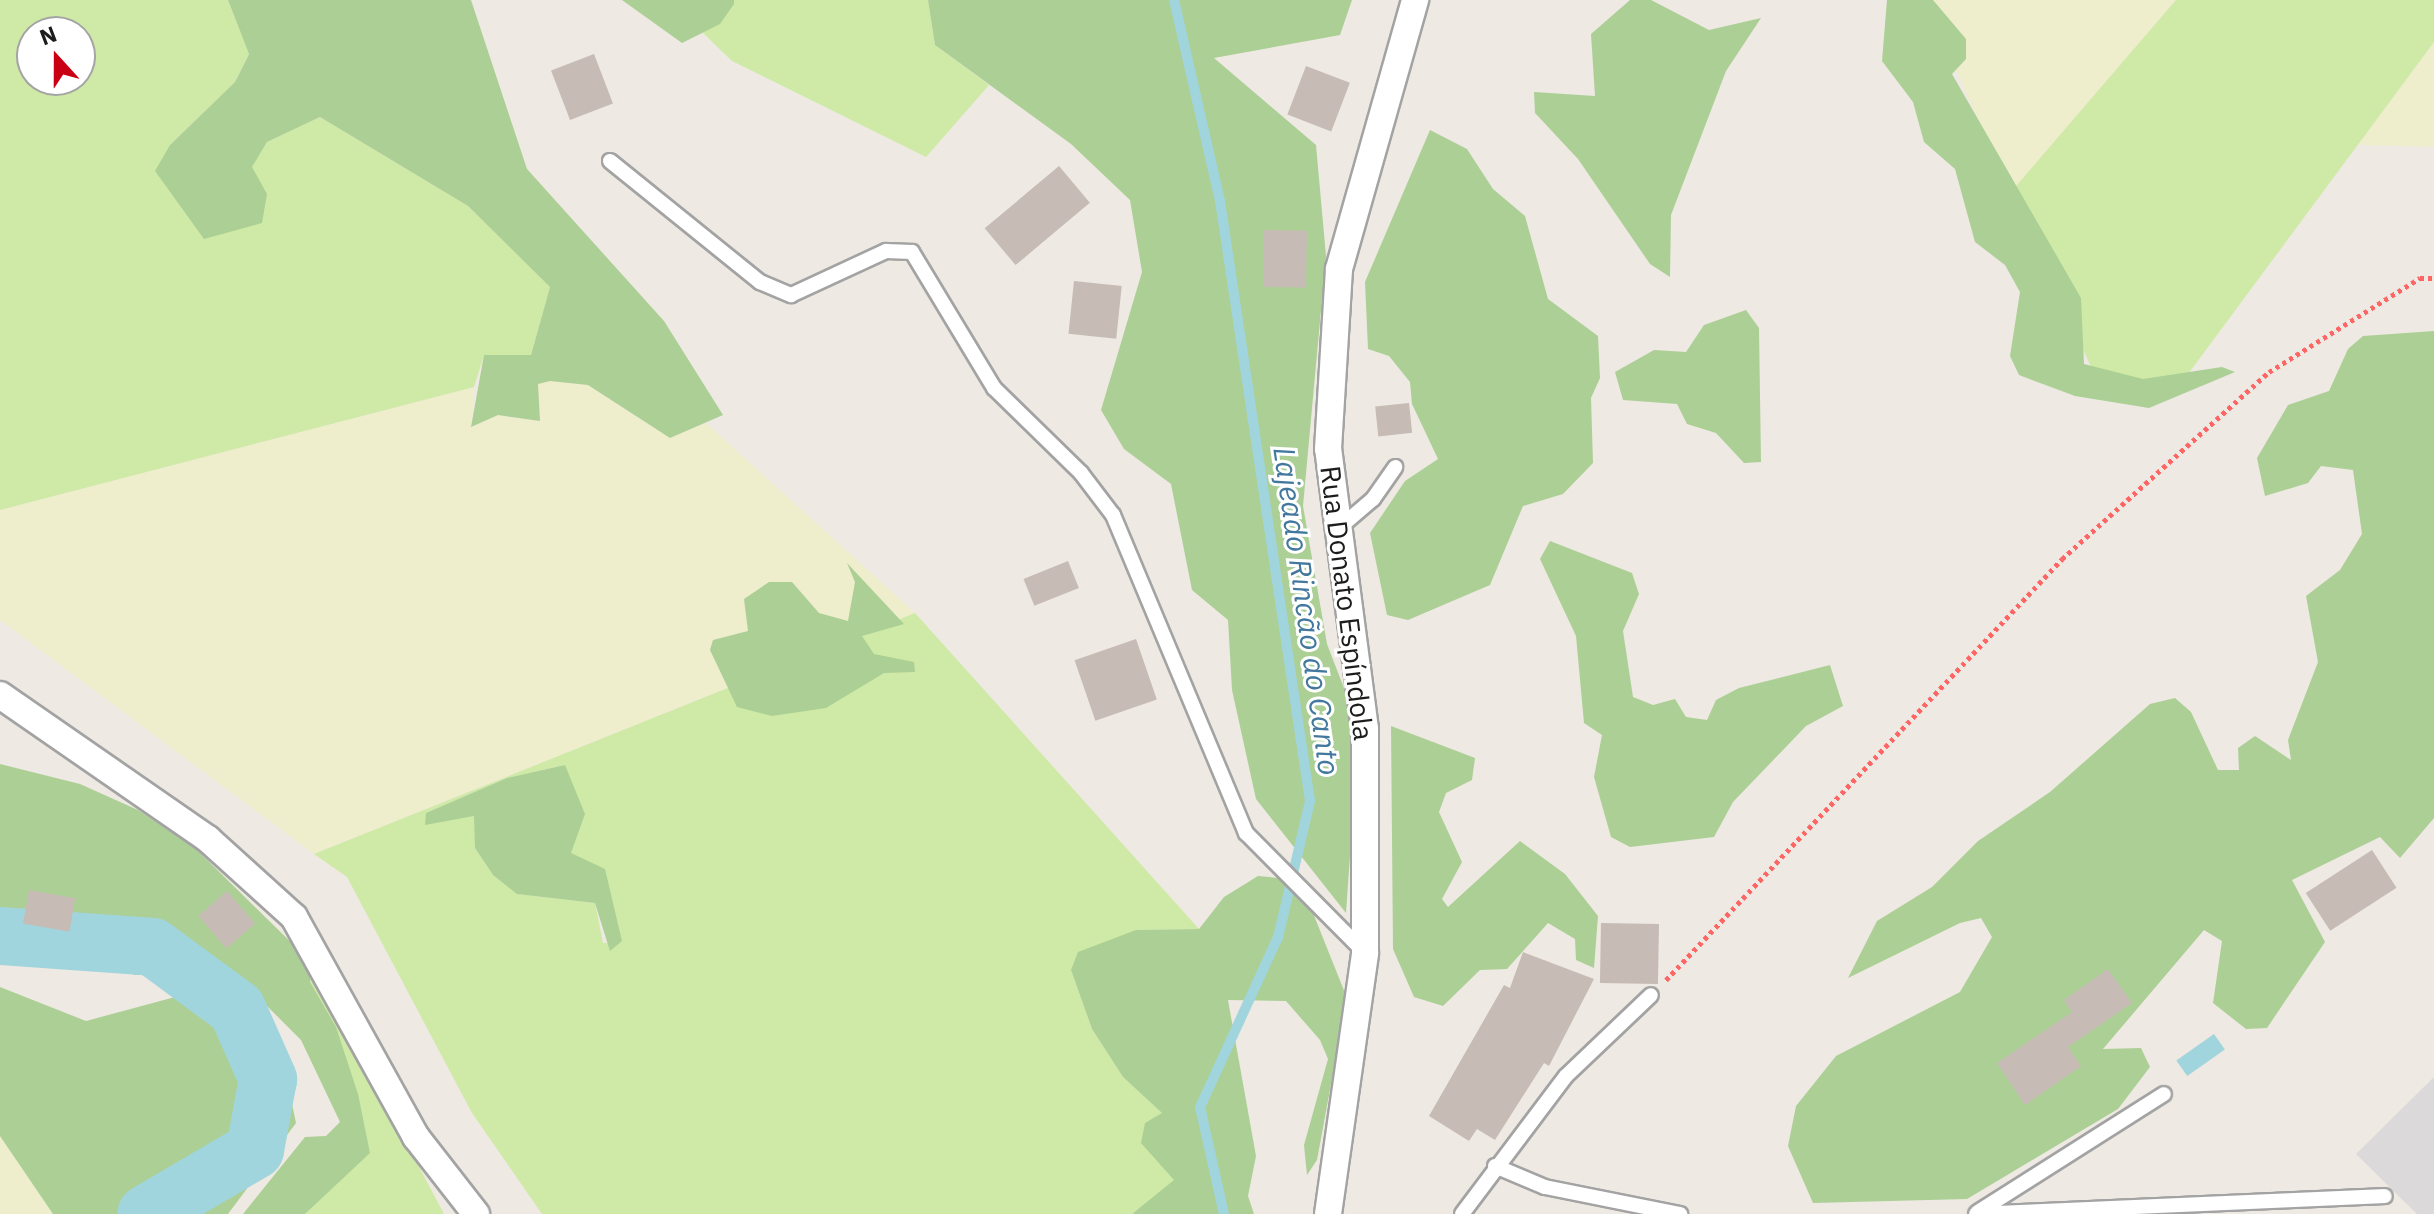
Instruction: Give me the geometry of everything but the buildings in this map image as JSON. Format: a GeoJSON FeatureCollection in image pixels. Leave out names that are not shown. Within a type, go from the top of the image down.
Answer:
{"type":"FeatureCollection","features":[{"type":"Feature","properties":{"kind":"street","name":"Rua Donato Espíndola"},"geometry":{"type":"LineString","coordinates":[[1328,1214],[1365,953],[1365,729],[1328,449],[1339,269],[1415,0]]}},
{"type":"Feature","properties":{"kind":"street"},"geometry":{"type":"LineString","coordinates":[[0,695],[208,839],[294,917],[416,1137],[476,1214]]}},
{"type":"Feature","properties":{"kind":"lane"},"geometry":{"type":"LineString","coordinates":[[610,161],[760,282],[791,295],[886,251],[912,252],[994,388],[1081,473],[1113,515],[1246,833],[1365,953]]}},
{"type":"Feature","properties":{"kind":"lane"},"geometry":{"type":"LineString","coordinates":[[1339,528],[1373,499],[1395,467]]}},
{"type":"Feature","properties":{"kind":"lane"},"geometry":{"type":"LineString","coordinates":[[1462,1214],[1495,1166],[1566,1076],[1651,995]]}},
{"type":"Feature","properties":{"kind":"lane"},"geometry":{"type":"LineString","coordinates":[[1975,1214],[2164,1094]]}},
{"type":"Feature","properties":{"kind":"lane"},"geometry":{"type":"LineString","coordinates":[[1495,1166],[1545,1187],[1633,1211],[1680,1214]]}},
{"type":"Feature","properties":{"kind":"lane"},"geometry":{"type":"LineString","coordinates":[[1975,1214],[2385,1196]]}},
{"type":"Feature","properties":{"kind":"path"},"geometry":{"type":"LineString","coordinates":[[1651,995],[2062,559],[2269,372],[2420,278],[2434,278]]}},
{"type":"Feature","properties":{"kind":"shaded area"},"geometry":{"type":"Polygon","coordinates":[[[2434,1077],[2434,1214],[2417,1214],[2356,1154],[2434,1077]]]}},
{"type":"Feature","properties":{"kind":"green space"},"geometry":{"type":"Polygon","coordinates":[[[0,0],[228,0],[249,53],[235,82],[170,145],[267,194],[251,168],[267,142],[320,117],[468,206],[550,287],[531,355],[484,355],[474,387],[0,510],[0,0]]]}},
{"type":"Feature","properties":{"kind":"green space"},"geometry":{"type":"Polygon","coordinates":[[[228,0],[471,0],[527,169],[664,321],[723,415],[670,438],[588,385],[550,381],[538,384],[540,421],[498,415],[471,427],[484,355],[531,355],[550,287],[468,206],[320,117],[267,142],[252,167],[267,194],[262,223],[204,239],[155,171],[170,145],[235,82],[249,54],[228,0]]]}},
{"type":"Feature","properties":{"kind":"green space"},"geometry":{"type":"Polygon","coordinates":[[[622,0],[734,0],[734,4],[720,24],[682,43],[622,0]]]}},
{"type":"Feature","properties":{"kind":"green space"},"geometry":{"type":"Polygon","coordinates":[[[669,0],[928,0],[935,45],[989,85],[926,157],[732,61],[669,0]]]}},
{"type":"Feature","properties":{"kind":"green space"},"geometry":{"type":"Polygon","coordinates":[[[928,0],[1352,0],[1340,35],[1214,58],[1316,145],[1326,256],[1303,506],[1327,644],[1359,727],[1346,913],[1256,799],[1232,690],[1228,620],[1192,590],[1171,484],[1124,449],[1101,410],[1142,272],[1130,200],[1071,144],[935,45],[928,0]]]}},
{"type":"Feature","properties":{"kind":"green space"},"geometry":{"type":"Polygon","coordinates":[[[1630,0],[1651,0],[1709,30],[1761,18],[1726,71],[1671,215],[1670,277],[1650,264],[1578,159],[1535,113],[1534,92],[1595,96],[1591,34],[1630,0]]]}},
{"type":"Feature","properties":{"kind":"green space"},"geometry":{"type":"Polygon","coordinates":[[[1887,0],[1933,0],[1966,39],[1966,59],[1952,74],[2081,298],[2084,364],[2143,379],[2222,367],[2235,372],[2149,408],[2075,396],[2019,375],[2010,356],[2020,292],[2005,265],[1975,242],[1955,169],[1924,142],[1913,102],[1882,61],[1887,0]]]}},
{"type":"Feature","properties":{"kind":"green space"},"geometry":{"type":"Polygon","coordinates":[[[1924,0],[2176,0],[2011,192],[1924,0]]]}},
{"type":"Feature","properties":{"kind":"green space"},"geometry":{"type":"Polygon","coordinates":[[[2176,0],[2434,0],[2434,42],[2171,397],[2103,393],[2011,192],[2176,0]]]}},
{"type":"Feature","properties":{"kind":"green space"},"geometry":{"type":"Polygon","coordinates":[[[2434,42],[2434,147],[2358,145],[2434,42]]]}},
{"type":"Feature","properties":{"kind":"green space"},"geometry":{"type":"Polygon","coordinates":[[[1430,130],[1467,149],[1493,189],[1525,216],[1548,299],[1598,336],[1600,378],[1591,398],[1593,463],[1563,494],[1523,506],[1490,585],[1408,620],[1387,615],[1370,533],[1405,481],[1438,459],[1412,404],[1410,382],[1389,356],[1368,349],[1365,282],[1430,130]]]}},
{"type":"Feature","properties":{"kind":"green space"},"geometry":{"type":"Polygon","coordinates":[[[1746,310],[1759,328],[1761,462],[1744,463],[1716,433],[1687,424],[1677,404],[1623,400],[1615,372],[1654,350],[1686,352],[1704,325],[1746,310]]]}},
{"type":"Feature","properties":{"kind":"green space"},"geometry":{"type":"Polygon","coordinates":[[[2434,331],[2434,818],[2400,858],[2380,837],[2292,880],[2325,942],[2267,1028],[2246,1029],[2213,1003],[2222,941],[2204,930],[2103,1049],[2141,1048],[2150,1067],[2118,1109],[1967,1199],[1813,1203],[1788,1146],[1796,1106],[1836,1056],[1960,992],[1992,937],[1981,918],[1960,923],[1848,978],[1877,921],[1932,887],[1978,841],[2050,792],[2150,704],[2175,698],[2191,712],[2218,770],[2239,770],[2238,748],[2255,736],[2291,760],[2288,740],[2318,662],[2306,596],[2340,570],[2362,534],[2353,470],[2321,466],[2308,483],[2265,496],[2257,458],[2288,405],[2329,391],[2348,349],[2363,336],[2434,331]]]}},
{"type":"Feature","properties":{"kind":"green space"},"geometry":{"type":"Polygon","coordinates":[[[550,381],[588,385],[670,438],[706,423],[915,613],[314,854],[0,620],[0,510],[474,387],[472,427],[498,415],[539,421],[538,383],[550,381]]]}},
{"type":"Feature","properties":{"kind":"green space"},"geometry":{"type":"Polygon","coordinates":[[[1550,541],[1632,573],[1639,594],[1623,631],[1633,697],[1653,705],[1675,699],[1686,717],[1707,720],[1716,700],[1739,688],[1830,665],[1843,706],[1806,726],[1733,802],[1714,837],[1630,847],[1611,837],[1594,777],[1602,735],[1584,723],[1576,636],[1540,559],[1550,541]]]}},
{"type":"Feature","properties":{"kind":"green space"},"geometry":{"type":"Polygon","coordinates":[[[847,563],[904,624],[862,636],[874,654],[914,662],[915,672],[884,673],[826,708],[772,716],[737,707],[710,650],[713,640],[748,631],[744,599],[769,582],[792,582],[819,613],[848,621],[855,582],[847,563]]]}},
{"type":"Feature","properties":{"kind":"green space"},"geometry":{"type":"Polygon","coordinates":[[[915,613],[1199,929],[1136,930],[1071,970],[1092,1029],[1123,1077],[1162,1113],[1175,1180],[1132,1214],[542,1214],[472,1113],[347,877],[314,854],[915,613]],[[565,765],[507,778],[426,813],[475,816],[475,848],[493,875],[518,894],[595,903],[603,943],[622,942],[571,853],[578,823],[565,765]]]}},
{"type":"Feature","properties":{"kind":"green space"},"geometry":{"type":"Polygon","coordinates":[[[1391,726],[1475,758],[1472,780],[1446,793],[1439,812],[1462,862],[1442,899],[1448,907],[1520,841],[1565,874],[1598,916],[1594,968],[1576,960],[1575,939],[1548,923],[1507,969],[1480,970],[1443,1006],[1414,997],[1393,949],[1391,726]]]}},
{"type":"Feature","properties":{"kind":"green space"},"geometry":{"type":"Polygon","coordinates":[[[0,764],[80,784],[138,810],[194,847],[310,961],[310,982],[336,1027],[358,1094],[370,1153],[305,1214],[243,1214],[305,1137],[326,1136],[340,1122],[301,1040],[262,1001],[169,972],[135,975],[83,952],[0,954],[0,764]]]}},
{"type":"Feature","properties":{"kind":"green space"},"geometry":{"type":"Polygon","coordinates":[[[565,765],[585,814],[571,853],[605,869],[622,941],[610,951],[595,903],[517,894],[493,875],[475,848],[474,816],[425,825],[426,813],[507,778],[565,765]]]}},
{"type":"Feature","properties":{"kind":"green space"},"geometry":{"type":"Polygon","coordinates":[[[1258,876],[1279,878],[1309,903],[1347,998],[1317,1160],[1307,1175],[1304,1145],[1328,1059],[1320,1040],[1286,1001],[1228,1000],[1256,1156],[1248,1196],[1254,1214],[1132,1214],[1174,1180],[1141,1143],[1145,1123],[1162,1113],[1123,1077],[1092,1029],[1071,970],[1078,952],[1136,930],[1199,929],[1224,897],[1258,876]]]}},
{"type":"Feature","properties":{"kind":"green space"},"geometry":{"type":"Polygon","coordinates":[[[310,961],[444,1214],[305,1214],[370,1152],[310,982],[310,961]]]}},
{"type":"Feature","properties":{"kind":"green space"},"geometry":{"type":"Polygon","coordinates":[[[0,987],[86,1021],[175,997],[227,1016],[286,1075],[296,1123],[228,1214],[53,1214],[0,1136],[0,987]]]}},
{"type":"Feature","properties":{"kind":"green space"},"geometry":{"type":"Polygon","coordinates":[[[0,1136],[53,1214],[0,1214],[0,1136]]]}},
{"type":"Feature","properties":{"kind":"water"},"geometry":{"type":"Polygon","coordinates":[[[2214,1034],[2225,1050],[2187,1076],[2176,1060],[2214,1034]]]}},
{"type":"Feature","properties":{"kind":"waterway","name":"Lajeado Rincão do Canto"},"geometry":{"type":"LineString","coordinates":[[1174,0],[1220,201],[1310,801],[1278,937],[1200,1107],[1224,1214]]}},
{"type":"Feature","properties":{"kind":"waterway"},"geometry":{"type":"LineString","coordinates":[[0,936],[153,947],[237,1009],[268,1079],[255,1150],[146,1214]]}}]}
